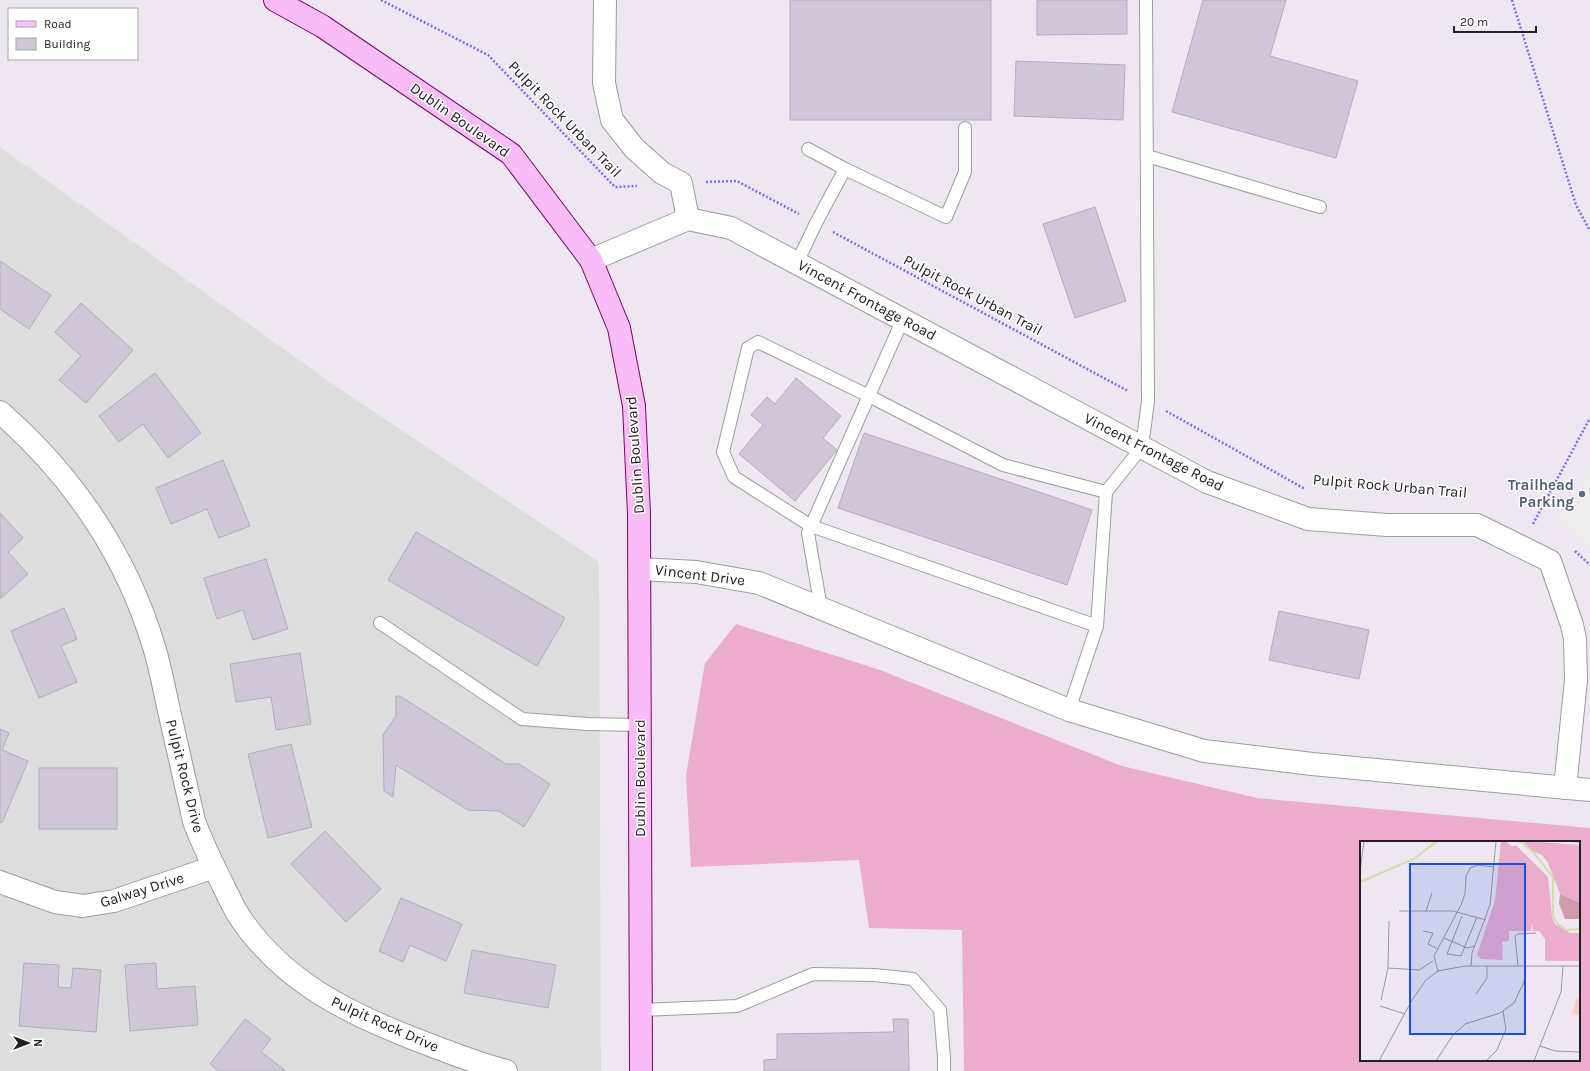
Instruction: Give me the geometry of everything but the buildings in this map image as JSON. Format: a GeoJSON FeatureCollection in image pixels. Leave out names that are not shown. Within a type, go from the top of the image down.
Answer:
{"type":"FeatureCollection","features":[{"type":"Feature","properties":{"kind":"main road","name":"Dublin Boulevard"},"geometry":{"type":"LineString","coordinates":[[275,0],[322,26],[511,154],[591,260],[619,328],[634,406],[639,514],[641,1071]]}},
{"type":"Feature","properties":{"kind":"street"},"geometry":{"type":"LineString","coordinates":[[591,260],[688,219],[681,183],[662,173],[634,148],[612,120],[604,83],[605,0]]}},
{"type":"Feature","properties":{"kind":"street","name":"Vincent Frontage Road"},"geometry":{"type":"LineString","coordinates":[[688,219],[731,228],[1207,482],[1308,518],[1387,525],[1477,525],[1550,561],[1572,625],[1575,639],[1576,680],[1565,788]]}},
{"type":"Feature","properties":{"kind":"street","name":"Pulpit Rock Drive"},"geometry":{"type":"LineString","coordinates":[[0,412],[27,436],[54,465],[96,520],[116,555],[142,612],[155,650],[194,821],[202,843],[239,916],[266,949],[291,974],[320,995],[355,1014],[393,1030],[484,1066],[506,1071]]}},
{"type":"Feature","properties":{"kind":"street","name":"Vincent Drive"},"geometry":{"type":"LineString","coordinates":[[640,569],[696,572],[759,583],[1069,710],[1204,750],[1312,764],[1590,790]]}},
{"type":"Feature","properties":{"kind":"street","name":"Galway Drive"},"geometry":{"type":"LineString","coordinates":[[0,882],[55,902],[83,906],[114,901],[214,867]]}},
{"type":"Feature","properties":{"kind":"lane"},"geometry":{"type":"LineString","coordinates":[[1069,710],[1096,626],[1106,492],[1142,447],[1148,401],[1146,0]]}},
{"type":"Feature","properties":{"kind":"lane"},"geometry":{"type":"LineString","coordinates":[[808,148],[845,169],[946,217],[965,172],[965,128]]}},
{"type":"Feature","properties":{"kind":"lane"},"geometry":{"type":"LineString","coordinates":[[1147,156],[1320,207]]}},
{"type":"Feature","properties":{"kind":"lane"},"geometry":{"type":"LineString","coordinates":[[797,263],[816,223],[845,169]]}},
{"type":"Feature","properties":{"kind":"lane"},"geometry":{"type":"LineString","coordinates":[[820,608],[808,533],[903,319]]}},
{"type":"Feature","properties":{"kind":"lane"},"geometry":{"type":"LineString","coordinates":[[1096,626],[811,526],[734,477],[723,452],[748,348],[758,342],[869,396],[1003,465],[1106,492]]}},
{"type":"Feature","properties":{"kind":"lane"},"geometry":{"type":"LineString","coordinates":[[380,623],[522,719],[587,724],[640,725]]}},
{"type":"Feature","properties":{"kind":"lane"},"geometry":{"type":"LineString","coordinates":[[641,1010],[737,1006],[813,974],[874,975],[913,979],[940,1010],[944,1071]]}},
{"type":"Feature","properties":{"kind":"path","name":"Pulpit Rock Urban Trail"},"geometry":{"type":"LineString","coordinates":[[381,0],[488,55],[615,187],[737,181],[1148,401],[1310,492]]}},
{"type":"Feature","properties":{"kind":"path"},"geometry":{"type":"LineString","coordinates":[[1512,0],[1576,205],[1590,231]]}},
{"type":"Feature","properties":{"kind":"path"},"geometry":{"type":"LineString","coordinates":[[1533,524],[1590,418]]}},
{"type":"Feature","properties":{"kind":"path"},"geometry":{"type":"LineString","coordinates":[[1528,521],[1540,527]]}},
{"type":"Feature","properties":{"kind":"path"},"geometry":{"type":"LineString","coordinates":[[1571,548],[1590,565]]}},
{"type":"Feature","properties":{"kind":"shaded area"},"geometry":{"type":"Polygon","coordinates":[[[0,147],[337,387],[599,562],[601,1071],[0,1071],[0,147]]]}},
{"type":"Feature","properties":{"kind":"shaded area","name":"Trailhead Parking"},"geometry":{"type":"Polygon","coordinates":[[[1590,471],[1590,549],[1558,517],[1590,471]]]}},
{"type":"Feature","properties":{"kind":"shaded area"},"geometry":{"type":"Polygon","coordinates":[[[736,624],[880,670],[1122,766],[1257,798],[1590,828],[1590,1071],[964,1071],[962,930],[869,928],[859,860],[691,867],[686,775],[705,663],[736,624]]]}},
{"type":"Feature","properties":{"kind":"place","name":"Trailhead Parking"},"geometry":{"type":"Point","coordinates":[1582,494]}}]}
